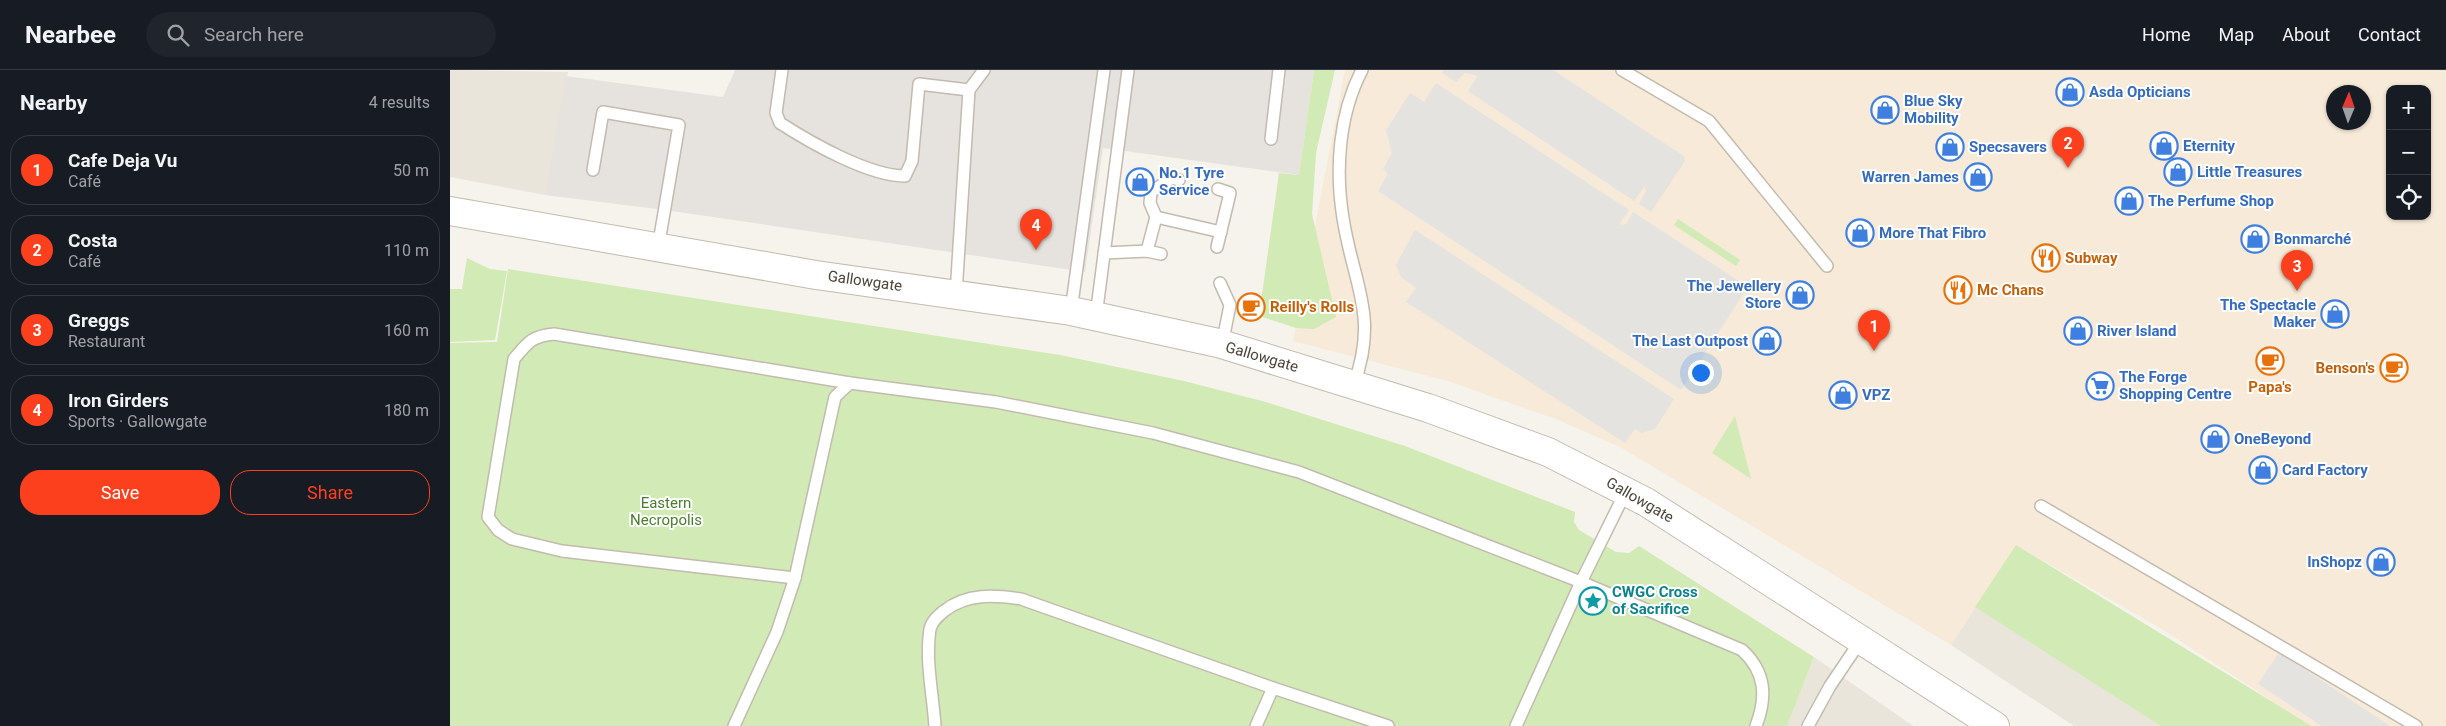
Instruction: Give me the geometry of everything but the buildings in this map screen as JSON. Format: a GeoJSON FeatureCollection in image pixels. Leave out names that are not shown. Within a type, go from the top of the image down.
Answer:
{"type":"FeatureCollection","features":[{"type":"Feature","properties":{"kind":"street","name":"Gallowgate"},"geometry":{"type":"LineString","coordinates":[[450,212],[816,275],[1084,314],[1222,345],[1354,384],[1510,436],[1584,468],[1673,518],[1995,726]]}},
{"type":"Feature","properties":{"kind":"lane"},"geometry":{"type":"LineString","coordinates":[[782,70],[776,113],[780,123],[850,160],[888,176],[905,176],[912,161],[919,84],[969,90]]}},
{"type":"Feature","properties":{"kind":"lane"},"geometry":{"type":"LineString","coordinates":[[956,294],[969,90],[984,70]]}},
{"type":"Feature","properties":{"kind":"lane"},"geometry":{"type":"LineString","coordinates":[[1084,314],[1104,70]]}},
{"type":"Feature","properties":{"kind":"lane"},"geometry":{"type":"LineString","coordinates":[[1084,314],[1104,253],[1128,70]]}},
{"type":"Feature","properties":{"kind":"lane"},"geometry":{"type":"LineString","coordinates":[[1271,139],[1279,70]]}},
{"type":"Feature","properties":{"kind":"lane"},"geometry":{"type":"LineString","coordinates":[[1354,384],[1362,361],[1365,316],[1343,219],[1340,173],[1343,120],[1352,89],[1362,70]]}},
{"type":"Feature","properties":{"kind":"lane"},"geometry":{"type":"LineString","coordinates":[[1622,70],[1709,121],[1827,266]]}},
{"type":"Feature","properties":{"kind":"lane"},"geometry":{"type":"LineString","coordinates":[[593,170],[603,112],[679,125],[658,248]]}},
{"type":"Feature","properties":{"kind":"lane"},"geometry":{"type":"LineString","coordinates":[[1148,251],[1156,217],[1150,202],[1151,192],[1172,178],[1179,180]]}},
{"type":"Feature","properties":{"kind":"lane"},"geometry":{"type":"LineString","coordinates":[[1218,189],[1230,193],[1218,246]]}},
{"type":"Feature","properties":{"kind":"lane"},"geometry":{"type":"LineString","coordinates":[[1156,217],[1221,232]]}},
{"type":"Feature","properties":{"kind":"lane"},"geometry":{"type":"LineString","coordinates":[[1104,253],[1148,251],[1161,254]]}},
{"type":"Feature","properties":{"kind":"lane"},"geometry":{"type":"LineString","coordinates":[[1220,283],[1230,305],[1222,345]]}},
{"type":"Feature","properties":{"kind":"lane"},"geometry":{"type":"LineString","coordinates":[[795,578],[562,551],[512,539],[498,530],[488,517],[514,359],[527,343],[539,335],[554,334],[850,383],[996,402],[1153,432],[1299,472],[1581,582],[1742,650],[1758,668],[1762,682],[1763,698],[1756,726]]}},
{"type":"Feature","properties":{"kind":"lane"},"geometry":{"type":"LineString","coordinates":[[734,726],[777,632],[795,578],[835,397],[850,383]]}},
{"type":"Feature","properties":{"kind":"lane"},"geometry":{"type":"LineString","coordinates":[[1516,726],[1581,582],[1626,491]]}},
{"type":"Feature","properties":{"kind":"lane"},"geometry":{"type":"LineString","coordinates":[[2041,506],[2416,726]]}},
{"type":"Feature","properties":{"kind":"lane"},"geometry":{"type":"LineString","coordinates":[[935,726],[929,659],[930,628],[936,617],[948,607],[967,598],[983,596],[1021,599],[1273,688],[1388,726]]}},
{"type":"Feature","properties":{"kind":"lane"},"geometry":{"type":"LineString","coordinates":[[1808,726],[1830,686],[1861,640]]}},
{"type":"Feature","properties":{"kind":"lane"},"geometry":{"type":"LineString","coordinates":[[1256,726],[1273,688]]}},
{"type":"Feature","properties":{"kind":"shaded area"},"geometry":{"type":"Polygon","coordinates":[[[450,70],[568,72],[545,195],[450,177],[450,70]]]}},
{"type":"Feature","properties":{"kind":"shaded area"},"geometry":{"type":"Polygon","coordinates":[[[735,70],[1314,70],[1299,175],[1103,148],[1085,272],[665,210],[545,195],[566,76],[723,97],[735,70]]]}},
{"type":"Feature","properties":{"kind":"shaded area"},"geometry":{"type":"Polygon","coordinates":[[[1345,70],[2446,70],[2446,726],[2310,726],[2165,631],[2016,545],[1951,645],[1620,447],[1558,420],[1448,381],[1293,341],[1345,70]]]}},
{"type":"Feature","properties":{"kind":"shaded area"},"geometry":{"type":"Polygon","coordinates":[[[1444,70],[1553,70],[1684,156],[1685,161],[1651,212],[1639,204],[1646,192],[1645,186],[1634,201],[1468,91],[1477,77],[1475,75],[1465,73],[1456,82],[1442,73],[1444,70]]]}},
{"type":"Feature","properties":{"kind":"shaded area"},"geometry":{"type":"Polygon","coordinates":[[[1436,83],[1629,210],[1619,225],[1626,224],[1633,212],[1748,287],[1681,390],[1378,191],[1388,174],[1383,169],[1392,153],[1386,130],[1410,93],[1424,102],[1436,83]]]}},
{"type":"Feature","properties":{"kind":"shaded area"},"geometry":{"type":"Polygon","coordinates":[[[1415,230],[1674,399],[1655,429],[1642,433],[1635,429],[1625,443],[1406,302],[1416,288],[1401,277],[1396,265],[1415,230]]]}},
{"type":"Feature","properties":{"kind":"shaded area"},"geometry":{"type":"Polygon","coordinates":[[[2016,545],[2306,726],[2074,726],[1951,645],[2016,545]]]}},
{"type":"Feature","properties":{"kind":"shaded area"},"geometry":{"type":"Polygon","coordinates":[[[2279,652],[2390,726],[2322,726],[2258,684],[2279,652]]]}},
{"type":"Feature","properties":{"kind":"shaded area"},"geometry":{"type":"Polygon","coordinates":[[[1814,657],[1913,726],[1787,726],[1814,657]]]}},
{"type":"Feature","properties":{"kind":"green space"},"geometry":{"type":"Polygon","coordinates":[[[1314,70],[1335,70],[1316,153],[1312,214],[1336,317],[1314,329],[1296,328],[1259,316],[1279,173],[1299,175],[1314,70]]]}},
{"type":"Feature","properties":{"kind":"green space"},"geometry":{"type":"Polygon","coordinates":[[[1678,219],[1740,260],[1736,266],[1674,225],[1678,219]]]}},
{"type":"Feature","properties":{"kind":"green space"},"geometry":{"type":"Polygon","coordinates":[[[467,258],[490,269],[507,271],[495,340],[450,342],[450,289],[462,289],[467,258]]]}},
{"type":"Feature","properties":{"kind":"green space","name":"Eastern Necropolis"},"geometry":{"type":"Polygon","coordinates":[[[508,269],[1060,355],[1184,381],[1266,402],[1405,446],[1575,512],[1574,522],[1579,530],[1616,552],[1629,553],[1639,546],[1814,657],[1787,726],[450,726],[450,343],[497,342],[508,269]]]}},
{"type":"Feature","properties":{"kind":"green space"},"geometry":{"type":"Polygon","coordinates":[[[1735,416],[1751,479],[1712,453],[1735,416]]]}},
{"type":"Feature","properties":{"kind":"green space"},"geometry":{"type":"Polygon","coordinates":[[[2016,545],[2311,726],[2161,726],[1975,607],[2016,545]]]}},
{"type":"Feature","properties":{"kind":"place","name":"Asda Opticians"},"geometry":{"type":"Point","coordinates":[2070,92]}},
{"type":"Feature","properties":{"kind":"place","name":"Blue Sky Mobility"},"geometry":{"type":"Point","coordinates":[1885,110]}},
{"type":"Feature","properties":{"kind":"place","name":"Eternity"},"geometry":{"type":"Point","coordinates":[2164,146]}},
{"type":"Feature","properties":{"kind":"place","name":"Specsavers"},"geometry":{"type":"Point","coordinates":[1950,147]}},
{"type":"Feature","properties":{"kind":"place","name":"Costa"},"geometry":{"type":"Point","coordinates":[2068,168]}},
{"type":"Feature","properties":{"kind":"place","name":"Little Treasures"},"geometry":{"type":"Point","coordinates":[2178,172]}},
{"type":"Feature","properties":{"kind":"place","name":"Warren James"},"geometry":{"type":"Point","coordinates":[1978,177]}},
{"type":"Feature","properties":{"kind":"place","name":"No.1 Tyre Service"},"geometry":{"type":"Point","coordinates":[1140,182]}},
{"type":"Feature","properties":{"kind":"place","name":"The Perfume Shop"},"geometry":{"type":"Point","coordinates":[2129,201]}},
{"type":"Feature","properties":{"kind":"place","name":"More That Fibro"},"geometry":{"type":"Point","coordinates":[1860,233]}},
{"type":"Feature","properties":{"kind":"place","name":"Bonmarché"},"geometry":{"type":"Point","coordinates":[2255,239]}},
{"type":"Feature","properties":{"kind":"place","name":"Iron Girders"},"geometry":{"type":"Point","coordinates":[1036,250]}},
{"type":"Feature","properties":{"kind":"place","name":"Subway"},"geometry":{"type":"Point","coordinates":[2046,258]}},
{"type":"Feature","properties":{"kind":"place","name":"Mc Chans"},"geometry":{"type":"Point","coordinates":[1958,290]}},
{"type":"Feature","properties":{"kind":"place","name":"Greggs"},"geometry":{"type":"Point","coordinates":[2297,291]}},
{"type":"Feature","properties":{"kind":"place","name":"The Jewellery Store"},"geometry":{"type":"Point","coordinates":[1800,295]}},
{"type":"Feature","properties":{"kind":"place","name":"Reilly's Rolls"},"geometry":{"type":"Point","coordinates":[1251,307]}},
{"type":"Feature","properties":{"kind":"place","name":"The Spectacle Maker"},"geometry":{"type":"Point","coordinates":[2335,314]}},
{"type":"Feature","properties":{"kind":"place","name":"River Island"},"geometry":{"type":"Point","coordinates":[2078,331]}},
{"type":"Feature","properties":{"kind":"place","name":"The Last Outpost"},"geometry":{"type":"Point","coordinates":[1767,341]}},
{"type":"Feature","properties":{"kind":"place","name":"Cafe Deja Vu"},"geometry":{"type":"Point","coordinates":[1874,351]}},
{"type":"Feature","properties":{"kind":"place","name":"Papa's"},"geometry":{"type":"Point","coordinates":[2270,361]}},
{"type":"Feature","properties":{"kind":"place","name":"Benson's"},"geometry":{"type":"Point","coordinates":[2394,368]}},
{"type":"Feature","properties":{"kind":"place","name":"The Forge Shopping Centre"},"geometry":{"type":"Point","coordinates":[2100,386]}},
{"type":"Feature","properties":{"kind":"place","name":"VPZ"},"geometry":{"type":"Point","coordinates":[1843,395]}},
{"type":"Feature","properties":{"kind":"place","name":"OneBeyond"},"geometry":{"type":"Point","coordinates":[2215,439]}},
{"type":"Feature","properties":{"kind":"place","name":"Card Factory"},"geometry":{"type":"Point","coordinates":[2263,470]}},
{"type":"Feature","properties":{"kind":"place","name":"InShopz"},"geometry":{"type":"Point","coordinates":[2381,562]}},
{"type":"Feature","properties":{"kind":"place","name":"CWGC Cross of Sacrifice"},"geometry":{"type":"Point","coordinates":[1593,601]}}]}
